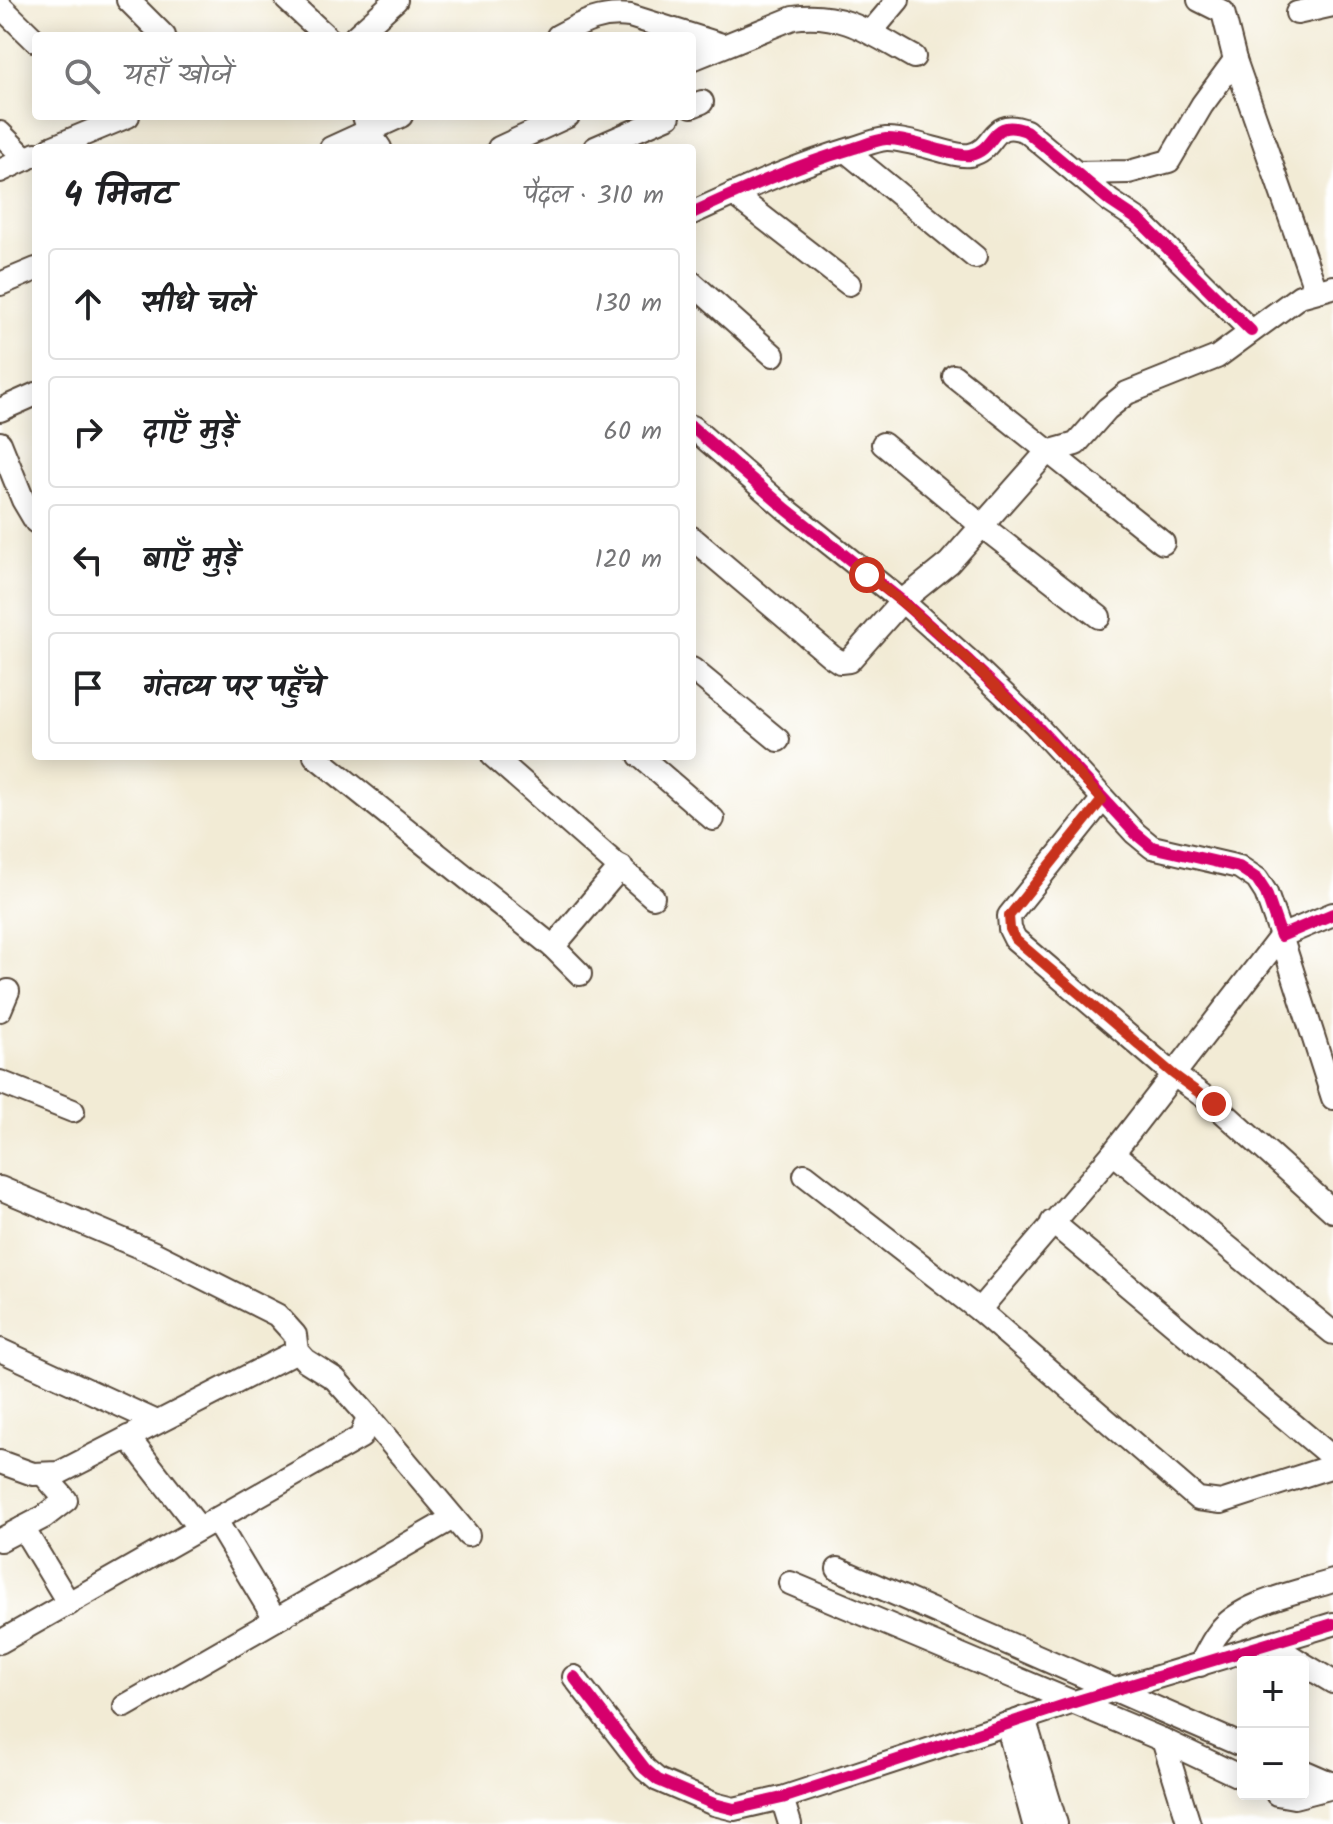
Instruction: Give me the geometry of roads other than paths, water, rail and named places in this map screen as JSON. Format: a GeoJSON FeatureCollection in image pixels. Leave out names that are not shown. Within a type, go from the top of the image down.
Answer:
{"type":"FeatureCollection","features":[{"type":"Feature","properties":{"kind":"street"},"geometry":{"type":"LineString","coordinates":[[128,0],[160,32]]}},
{"type":"Feature","properties":{"kind":"street"},"geometry":{"type":"LineString","coordinates":[[287,0],[322,32]]}},
{"type":"Feature","properties":{"kind":"street"},"geometry":{"type":"LineString","coordinates":[[360,32],[396,0]]}},
{"type":"Feature","properties":{"kind":"street"},"geometry":{"type":"LineString","coordinates":[[870,33],[898,0]]}},
{"type":"Feature","properties":{"kind":"street"},"geometry":{"type":"LineString","coordinates":[[696,541],[840,662],[849,661],[902,601],[949,563],[1047,452],[1076,444],[1107,409],[1127,393],[1217,357],[1300,296],[1324,289],[1235,60],[1223,12],[1199,0]]}},
{"type":"Feature","properties":{"kind":"street"},"geometry":{"type":"LineString","coordinates":[[1297,13],[1333,5]]}},
{"type":"Feature","properties":{"kind":"street"},"geometry":{"type":"LineString","coordinates":[[0,6],[32,37]]}},
{"type":"Feature","properties":{"kind":"street"},"geometry":{"type":"LineString","coordinates":[[566,32],[590,19],[616,14],[681,32]]}},
{"type":"Feature","properties":{"kind":"street"},"geometry":{"type":"LineString","coordinates":[[696,57],[793,18],[811,15],[831,16],[914,57]]}},
{"type":"Feature","properties":{"kind":"street"},"geometry":{"type":"LineString","coordinates":[[696,37],[722,45]]}},
{"type":"Feature","properties":{"kind":"street"},"geometry":{"type":"LineString","coordinates":[[1076,173],[1129,172],[1169,161],[1202,105],[1235,60]]}},
{"type":"Feature","properties":{"kind":"street"},"geometry":{"type":"LineString","coordinates":[[60,144],[112,120]]}},
{"type":"Feature","properties":{"kind":"street"},"geometry":{"type":"LineString","coordinates":[[341,144],[394,120]]}},
{"type":"Feature","properties":{"kind":"street"},"geometry":{"type":"LineString","coordinates":[[508,144],[559,120]]}},
{"type":"Feature","properties":{"kind":"street"},"geometry":{"type":"LineString","coordinates":[[604,144],[660,120]]}},
{"type":"Feature","properties":{"kind":"street"},"geometry":{"type":"LineString","coordinates":[[696,211],[733,194],[885,139],[927,144],[970,155],[981,149],[1000,129],[1013,126],[1026,131],[1110,201],[1140,221],[1251,331]]}},
{"type":"Feature","properties":{"kind":"street"},"geometry":{"type":"LineString","coordinates":[[0,133],[31,156],[0,171]]}},
{"type":"Feature","properties":{"kind":"street"},"geometry":{"type":"LineString","coordinates":[[846,151],[975,257]]}},
{"type":"Feature","properties":{"kind":"street"},"geometry":{"type":"LineString","coordinates":[[733,194],[849,284]]}},
{"type":"Feature","properties":{"kind":"street"},"geometry":{"type":"LineString","coordinates":[[4,277],[32,270]]}},
{"type":"Feature","properties":{"kind":"street"},"geometry":{"type":"LineString","coordinates":[[696,287],[773,355]]}},
{"type":"Feature","properties":{"kind":"street"},"geometry":{"type":"LineString","coordinates":[[954,376],[1163,543]]}},
{"type":"Feature","properties":{"kind":"street"},"geometry":{"type":"LineString","coordinates":[[0,410],[32,396]]}},
{"type":"Feature","properties":{"kind":"street"},"geometry":{"type":"LineString","coordinates":[[696,430],[786,509],[902,601],[1034,723],[1102,800],[1152,847],[1239,867],[1257,879],[1266,893],[1281,936],[1333,1098]]}},
{"type":"Feature","properties":{"kind":"street"},"geometry":{"type":"LineString","coordinates":[[0,443],[32,509]]}},
{"type":"Feature","properties":{"kind":"street"},"geometry":{"type":"LineString","coordinates":[[883,444],[1099,617]]}},
{"type":"Feature","properties":{"kind":"street"},"geometry":{"type":"LineString","coordinates":[[696,672],[778,740]]}},
{"type":"Feature","properties":{"kind":"street"},"geometry":{"type":"LineString","coordinates":[[320,760],[553,947],[580,974]]}},
{"type":"Feature","properties":{"kind":"street"},"geometry":{"type":"LineString","coordinates":[[498,760],[653,897]]}},
{"type":"Feature","properties":{"kind":"street"},"geometry":{"type":"LineString","coordinates":[[645,760],[713,819]]}},
{"type":"Feature","properties":{"kind":"street"},"geometry":{"type":"LineString","coordinates":[[1102,800],[1009,916],[1015,939],[1173,1074],[1214,1104],[1333,1211]]}},
{"type":"Feature","properties":{"kind":"street"},"geometry":{"type":"LineString","coordinates":[[553,947],[621,867]]}},
{"type":"Feature","properties":{"kind":"street"},"geometry":{"type":"LineString","coordinates":[[979,1310],[1113,1153],[1281,936],[1333,914]]}},
{"type":"Feature","properties":{"kind":"street"},"geometry":{"type":"LineString","coordinates":[[0,1082],[73,1111]]}},
{"type":"Feature","properties":{"kind":"street"},"geometry":{"type":"LineString","coordinates":[[1113,1153],[1333,1333]]}},
{"type":"Feature","properties":{"kind":"street"},"geometry":{"type":"LineString","coordinates":[[805,1175],[979,1310],[1198,1499],[1221,1502],[1333,1466]]}},
{"type":"Feature","properties":{"kind":"street"},"geometry":{"type":"LineString","coordinates":[[0,1188],[154,1253],[258,1303],[289,1327],[295,1335],[297,1351],[305,1360],[335,1379],[468,1535]]}},
{"type":"Feature","properties":{"kind":"street"},"geometry":{"type":"LineString","coordinates":[[1052,1222],[1333,1458]]}},
{"type":"Feature","properties":{"kind":"street"},"geometry":{"type":"LineString","coordinates":[[0,1350],[157,1422]]}},
{"type":"Feature","properties":{"kind":"street"},"geometry":{"type":"LineString","coordinates":[[0,1462],[33,1474],[59,1473],[297,1351]]}},
{"type":"Feature","properties":{"kind":"street"},"geometry":{"type":"LineString","coordinates":[[0,1642],[361,1437],[368,1416]]}},
{"type":"Feature","properties":{"kind":"street"},"geometry":{"type":"LineString","coordinates":[[128,1437],[207,1524],[275,1619]]}},
{"type":"Feature","properties":{"kind":"street"},"geometry":{"type":"LineString","coordinates":[[0,1540],[66,1500],[44,1475]]}},
{"type":"Feature","properties":{"kind":"street"},"geometry":{"type":"LineString","coordinates":[[125,1706],[446,1522]]}},
{"type":"Feature","properties":{"kind":"street"},"geometry":{"type":"LineString","coordinates":[[23,1528],[69,1604]]}},
{"type":"Feature","properties":{"kind":"street"},"geometry":{"type":"LineString","coordinates":[[838,1569],[1237,1743]]}},
{"type":"Feature","properties":{"kind":"street"},"geometry":{"type":"LineString","coordinates":[[1200,1665],[1219,1631],[1234,1616],[1333,1581]]}},
{"type":"Feature","properties":{"kind":"street"},"geometry":{"type":"LineString","coordinates":[[790,1583],[1163,1740],[1237,1775]]}},
{"type":"Feature","properties":{"kind":"street"},"geometry":{"type":"LineString","coordinates":[[574,1677],[645,1769],[658,1780],[714,1804],[734,1809],[782,1798],[1071,1703],[1333,1624]]}},
{"type":"Feature","properties":{"kind":"street"},"geometry":{"type":"LineString","coordinates":[[1270,1643],[1291,1656]]}},
{"type":"Feature","properties":{"kind":"street"},"geometry":{"type":"LineString","coordinates":[[1309,1667],[1333,1682]]}},
{"type":"Feature","properties":{"kind":"street"},"geometry":{"type":"LineString","coordinates":[[1016,1721],[1034,1824]]}},
{"type":"Feature","properties":{"kind":"street"},"geometry":{"type":"LineString","coordinates":[[1016,1721],[1056,1824]]}},
{"type":"Feature","properties":{"kind":"street"},"geometry":{"type":"LineString","coordinates":[[1163,1740],[1189,1824]]}},
{"type":"Feature","properties":{"kind":"street"},"geometry":{"type":"LineString","coordinates":[[1309,1774],[1333,1785]]}},
{"type":"Feature","properties":{"kind":"street"},"geometry":{"type":"LineString","coordinates":[[1309,1792],[1333,1785]]}},
{"type":"Feature","properties":{"kind":"street"},"geometry":{"type":"LineString","coordinates":[[782,1798],[790,1824]]}}]}
